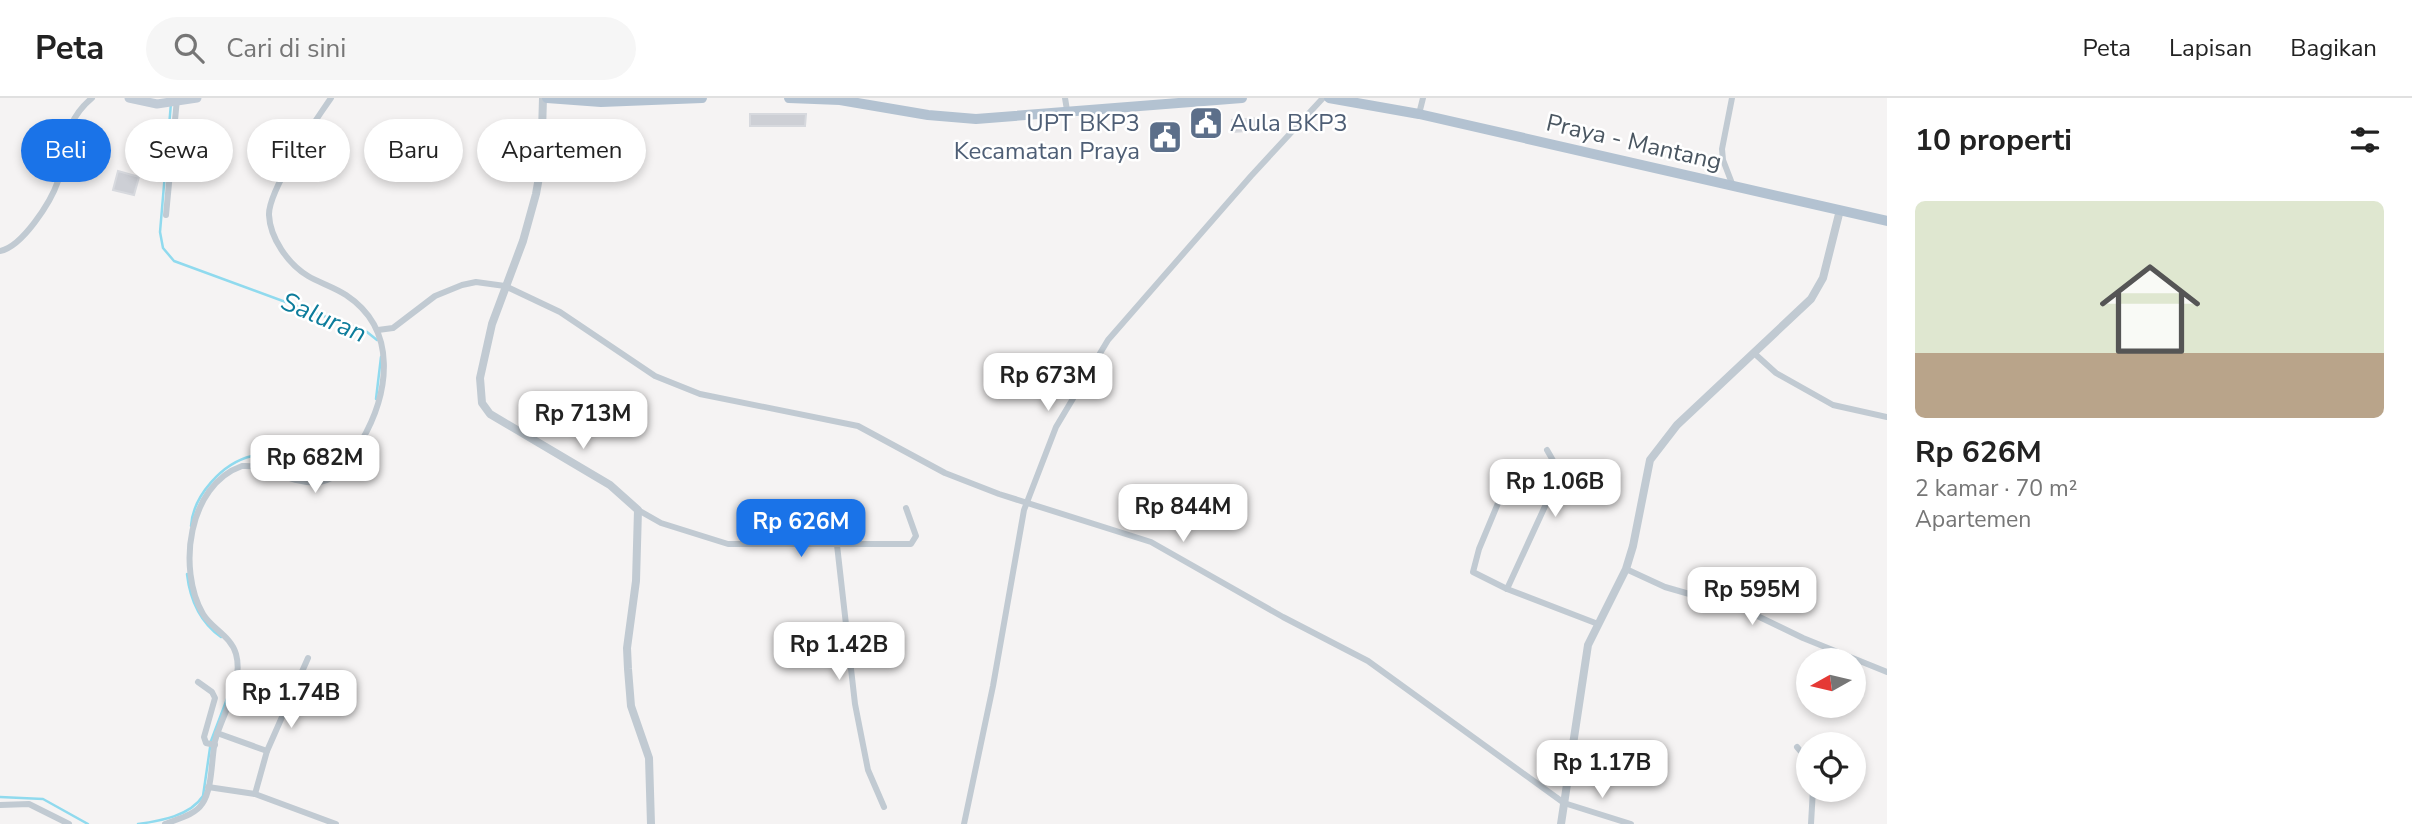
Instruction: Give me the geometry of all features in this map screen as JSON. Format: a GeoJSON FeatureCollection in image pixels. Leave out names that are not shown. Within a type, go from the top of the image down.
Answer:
{"type":"FeatureCollection","features":[{"type":"Feature","properties":{"kind":"main road"},"geometry":{"type":"LineString","coordinates":[[129,98],[157,104],[197,98]]}},
{"type":"Feature","properties":{"kind":"main road"},"geometry":{"type":"LineString","coordinates":[[545,98],[601,102],[702,98]]}},
{"type":"Feature","properties":{"kind":"main road"},"geometry":{"type":"LineString","coordinates":[[789,98],[864,101],[976,119],[1242,98]]}},
{"type":"Feature","properties":{"kind":"main road","name":"Praya - Mantang"},"geometry":{"type":"LineString","coordinates":[[1329,98],[1419,114],[1887,221]]}},
{"type":"Feature","properties":{"kind":"street"},"geometry":{"type":"LineString","coordinates":[[0,251],[10,249],[24,237],[55,189],[69,125],[79,108],[92,98]]}},
{"type":"Feature","properties":{"kind":"street"},"geometry":{"type":"LineString","coordinates":[[165,824],[199,808],[208,787],[211,744],[236,681],[238,665],[233,647],[202,613],[193,589],[191,562],[198,510],[203,500],[225,477],[242,466],[308,481],[327,480],[341,470],[373,421],[377,410],[385,368],[384,348],[378,330],[345,294],[305,275],[283,253],[273,233],[269,215],[275,191],[314,121],[331,98]]}},
{"type":"Feature","properties":{"kind":"street"},"geometry":{"type":"LineString","coordinates":[[545,98],[541,166],[536,194],[523,241],[492,324],[482,365],[482,403],[490,414],[611,485],[638,510],[661,523],[728,544],[911,544],[916,536],[906,508]]}},
{"type":"Feature","properties":{"kind":"street"},"geometry":{"type":"LineString","coordinates":[[1065,98],[1067,110]]}},
{"type":"Feature","properties":{"kind":"street"},"geometry":{"type":"LineString","coordinates":[[964,824],[1027,501],[1056,427],[1108,340],[1323,98]]}},
{"type":"Feature","properties":{"kind":"street"},"geometry":{"type":"LineString","coordinates":[[1419,114],[1423,98]]}},
{"type":"Feature","properties":{"kind":"street"},"geometry":{"type":"LineString","coordinates":[[1732,98],[1722,149],[1723,160],[1734,186]]}},
{"type":"Feature","properties":{"kind":"street"},"geometry":{"type":"LineString","coordinates":[[166,215],[176,101]]}},
{"type":"Feature","properties":{"kind":"street"},"geometry":{"type":"LineString","coordinates":[[1561,824],[1585,659],[1598,624],[1626,569],[1652,457],[1677,425],[1801,309],[1821,284],[1840,210]]}},
{"type":"Feature","properties":{"kind":"street"},"geometry":{"type":"LineString","coordinates":[[378,330],[394,328],[435,296],[462,285],[476,282],[505,286],[560,312],[654,376],[700,394],[858,426],[945,473],[1151,542],[1283,617],[1341,646],[1441,712],[1564,803],[1631,824]]}},
{"type":"Feature","properties":{"kind":"street"},"geometry":{"type":"LineString","coordinates":[[1755,354],[1776,373],[1833,405],[1887,417]]}},
{"type":"Feature","properties":{"kind":"street"},"geometry":{"type":"LineString","coordinates":[[1507,589],[1558,478],[1559,471],[1547,450]]}},
{"type":"Feature","properties":{"kind":"street"},"geometry":{"type":"LineString","coordinates":[[1506,484],[1479,549],[1473,571],[1475,575],[1598,624]]}},
{"type":"Feature","properties":{"kind":"street"},"geometry":{"type":"LineString","coordinates":[[638,510],[636,581],[627,648],[631,706],[649,758],[650,824]]}},
{"type":"Feature","properties":{"kind":"street"},"geometry":{"type":"LineString","coordinates":[[837,545],[859,727],[868,770],[884,807]]}},
{"type":"Feature","properties":{"kind":"street"},"geometry":{"type":"LineString","coordinates":[[1626,569],[1665,587],[1745,610],[1803,638],[1887,672]]}},
{"type":"Feature","properties":{"kind":"street"},"geometry":{"type":"LineString","coordinates":[[255,794],[267,751],[308,658]]}},
{"type":"Feature","properties":{"kind":"street"},"geometry":{"type":"LineString","coordinates":[[198,682],[212,692],[215,698],[204,733],[211,744]]}},
{"type":"Feature","properties":{"kind":"street"},"geometry":{"type":"LineString","coordinates":[[217,733],[267,751]]}},
{"type":"Feature","properties":{"kind":"street"},"geometry":{"type":"LineString","coordinates":[[208,787],[255,794],[336,824]]}},
{"type":"Feature","properties":{"kind":"street"},"geometry":{"type":"LineString","coordinates":[[1811,824],[1812,802]]}},
{"type":"Feature","properties":{"kind":"street"},"geometry":{"type":"LineString","coordinates":[[0,805],[29,804],[69,824]]}},
{"type":"Feature","properties":{"kind":"building"},"geometry":{"type":"Polygon","coordinates":[[[750,114],[806,114],[805,126],[750,126],[750,114]]]}},
{"type":"Feature","properties":{"kind":"building","name":"Aula BKP3"},"geometry":{"type":"Polygon","coordinates":[[[1215,115],[1216,128],[1212,129],[1212,139],[1201,139],[1201,130],[1196,130],[1195,117],[1215,115]]]}},
{"type":"Feature","properties":{"kind":"building"},"geometry":{"type":"Polygon","coordinates":[[[1260,118],[1261,130],[1233,132],[1232,120],[1260,118]]]}},
{"type":"Feature","properties":{"kind":"building"},"geometry":{"type":"Polygon","coordinates":[[[118,171],[125,173],[125,182],[138,182],[134,195],[113,190],[118,171]]]}},
{"type":"Feature","properties":{"kind":"waterway","name":"Saluran"},"geometry":{"type":"LineString","coordinates":[[171,103],[160,232],[163,248],[174,261],[367,332],[377,340]]}},
{"type":"Feature","properties":{"kind":"waterway","name":"Saluran"},"geometry":{"type":"LineString","coordinates":[[376,399],[381,357]]}},
{"type":"Feature","properties":{"kind":"waterway","name":"Saluran"},"geometry":{"type":"LineString","coordinates":[[191,526],[197,503],[211,482],[241,460],[252,456],[300,472],[323,474],[335,468],[360,437]]}},
{"type":"Feature","properties":{"kind":"waterway","name":"Saluran"},"geometry":{"type":"LineString","coordinates":[[187,574],[197,610],[221,637]]}},
{"type":"Feature","properties":{"kind":"waterway","name":"Saluran"},"geometry":{"type":"LineString","coordinates":[[138,824],[183,813],[203,796],[211,741],[230,691]]}},
{"type":"Feature","properties":{"kind":"waterway","name":"Saluran"},"geometry":{"type":"LineString","coordinates":[[0,797],[43,799],[88,824]]}},
{"type":"Feature","properties":{"kind":"place","name":"Aula BKP3"},"geometry":{"type":"Point","coordinates":[1206,123]}},
{"type":"Feature","properties":{"kind":"place","name":"UPT BKP3 Kecamatan Praya"},"geometry":{"type":"Point","coordinates":[1165,137]}}]}
